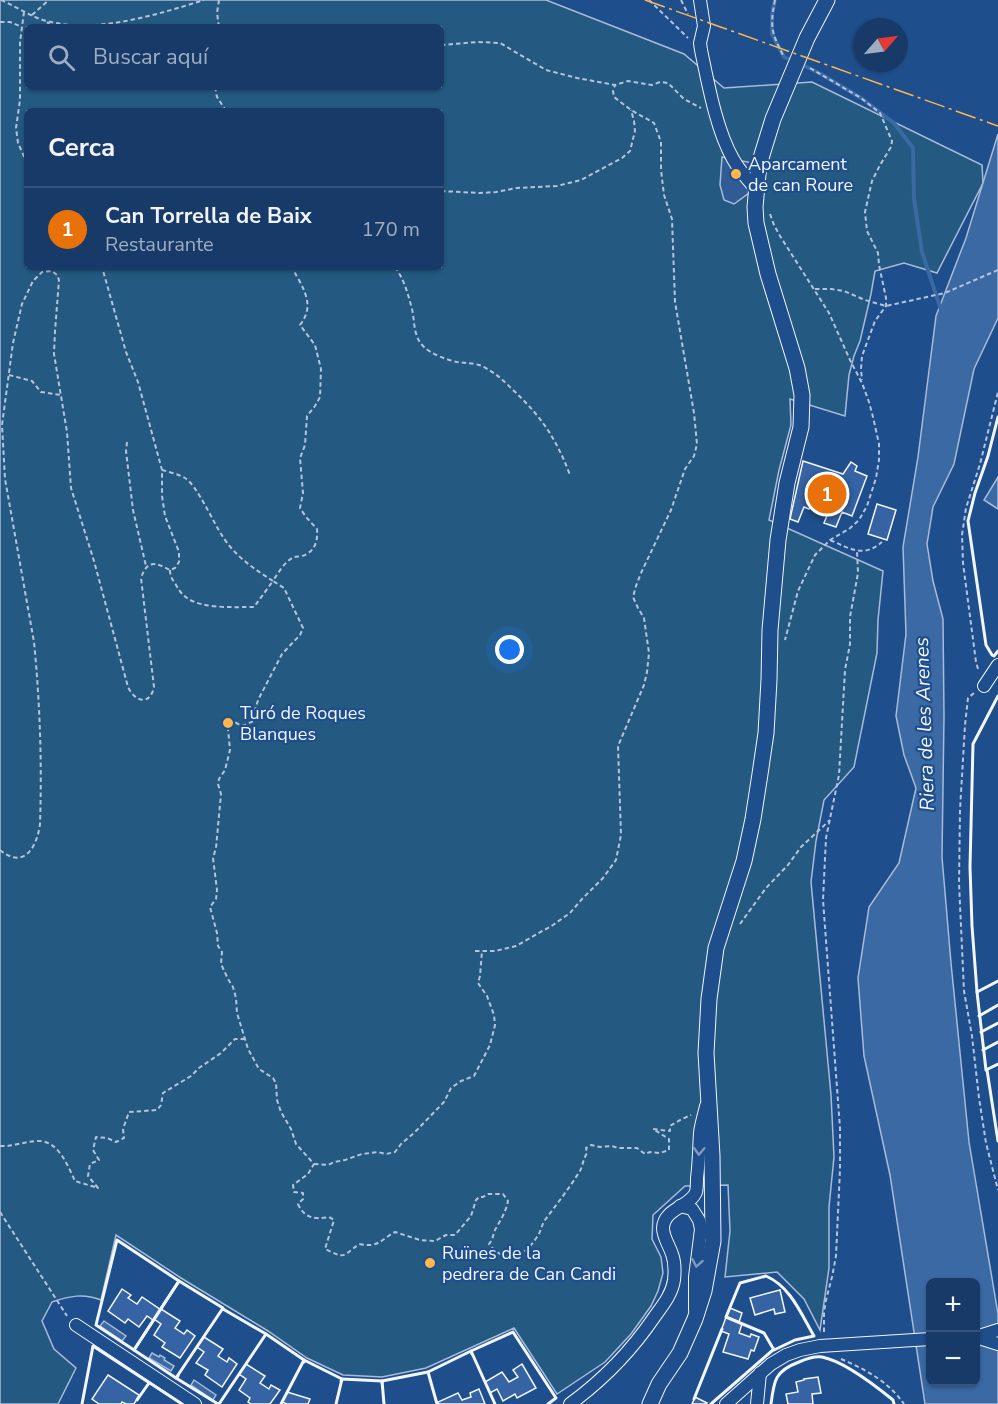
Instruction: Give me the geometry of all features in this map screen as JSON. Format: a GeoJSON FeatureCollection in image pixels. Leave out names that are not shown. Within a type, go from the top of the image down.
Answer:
{"type":"FeatureCollection","features":[{"type":"Feature","properties":{"kind":"street"},"geometry":{"type":"LineString","coordinates":[[700,0],[704,26],[700,43],[701,50],[718,120],[732,159],[756,189]]}},
{"type":"Feature","properties":{"kind":"street"},"geometry":{"type":"LineString","coordinates":[[650,1404],[659,1383],[680,1353],[695,1319],[704,1290],[713,1242],[712,1156],[705,1053],[712,976],[716,948],[744,861],[753,819],[766,733],[770,630],[778,540],[787,483],[801,427],[802,394],[797,368],[760,244],[756,224],[756,189],[761,158],[773,119],[807,38],[827,0]]}},
{"type":"Feature","properties":{"kind":"street"},"geometry":{"type":"LineString","coordinates":[[984,687],[998,665]]}},
{"type":"Feature","properties":{"kind":"street"},"geometry":{"type":"LineString","coordinates":[[570,1404],[589,1390],[628,1352],[644,1333],[672,1290],[675,1268],[663,1227],[669,1214],[696,1192],[700,1130],[709,1094]]}},
{"type":"Feature","properties":{"kind":"street"},"geometry":{"type":"LineString","coordinates":[[683,1204],[698,1201],[705,1204],[713,1213]]}},
{"type":"Feature","properties":{"kind":"street"},"geometry":{"type":"LineString","coordinates":[[683,1204],[692,1209],[699,1220],[701,1229],[695,1277],[695,1319]]}},
{"type":"Feature","properties":{"kind":"street"},"geometry":{"type":"LineString","coordinates":[[76,1325],[195,1404]]}},
{"type":"Feature","properties":{"kind":"street"},"geometry":{"type":"LineString","coordinates":[[980,1336],[998,1330]]}},
{"type":"Feature","properties":{"kind":"street"},"geometry":{"type":"LineString","coordinates":[[980,1338],[998,1344]]}},
{"type":"Feature","properties":{"kind":"street"},"geometry":{"type":"LineString","coordinates":[[726,1404],[771,1364],[800,1350],[825,1346],[926,1339]]}},
{"type":"Feature","properties":{"kind":"street"},"geometry":{"type":"LineString","coordinates":[[757,1404],[760,1373]]}},
{"type":"Feature","properties":{"kind":"path"},"geometry":{"type":"LineString","coordinates":[[1,0],[44,20],[66,24]]}},
{"type":"Feature","properties":{"kind":"path"},"geometry":{"type":"LineString","coordinates":[[32,15],[49,0]]}},
{"type":"Feature","properties":{"kind":"path"},"geometry":{"type":"LineString","coordinates":[[90,24],[127,22],[204,0]]}},
{"type":"Feature","properties":{"kind":"path"},"geometry":{"type":"LineString","coordinates":[[219,0],[219,24]]}},
{"type":"Feature","properties":{"kind":"path"},"geometry":{"type":"LineString","coordinates":[[649,0],[701,50]]}},
{"type":"Feature","properties":{"kind":"path"},"geometry":{"type":"LineString","coordinates":[[775,0],[772,34],[784,57],[821,74],[861,98],[880,113],[892,141],[872,181],[865,212],[867,231],[878,253],[886,306],[875,321],[862,356],[862,383]]}},
{"type":"Feature","properties":{"kind":"path"},"geometry":{"type":"LineString","coordinates":[[24,12],[20,42],[20,100],[16,128],[18,143],[24,156]]}},
{"type":"Feature","properties":{"kind":"path"},"geometry":{"type":"LineString","coordinates":[[44,20],[49,24]]}},
{"type":"Feature","properties":{"kind":"path"},"geometry":{"type":"LineString","coordinates":[[0,22],[10,22],[22,27]]}},
{"type":"Feature","properties":{"kind":"path"},"geometry":{"type":"LineString","coordinates":[[444,45],[500,43],[546,70],[577,78],[615,85],[628,81],[652,85],[660,82],[668,83],[684,99],[718,120]]}},
{"type":"Feature","properties":{"kind":"path"},"geometry":{"type":"LineString","coordinates":[[476,951],[495,951],[516,946],[553,925],[570,913],[603,878],[616,860],[621,835],[618,746],[644,685],[649,652],[644,618],[633,597],[640,573],[671,510],[685,468],[694,456],[697,444],[675,302],[672,219],[663,195],[661,142],[654,123],[614,97],[615,85]]}},
{"type":"Feature","properties":{"kind":"path"},"geometry":{"type":"LineString","coordinates":[[216,90],[224,108]]}},
{"type":"Feature","properties":{"kind":"path"},"geometry":{"type":"LineString","coordinates":[[444,191],[496,192],[517,188],[556,186],[581,180],[622,158],[630,151],[635,131],[631,110]]}},
{"type":"Feature","properties":{"kind":"path"},"geometry":{"type":"LineString","coordinates":[[756,189],[768,206],[780,236],[829,313],[870,402],[879,444],[876,478],[867,506],[849,529],[830,540],[815,555],[798,591],[783,647]]}},
{"type":"Feature","properties":{"kind":"path"},"geometry":{"type":"LineString","coordinates":[[103,270],[126,352],[138,382],[162,470],[165,516],[179,552],[179,562],[175,568],[170,570]]}},
{"type":"Feature","properties":{"kind":"path"},"geometry":{"type":"LineString","coordinates":[[170,570],[170,575],[178,589],[188,599],[216,606],[254,607],[281,569],[293,557],[302,556],[311,551],[318,540],[317,529],[300,508],[303,493],[300,458],[305,445],[307,416],[320,396],[321,369],[315,345],[300,325],[307,316],[308,302],[293,270]]}},
{"type":"Feature","properties":{"kind":"path"},"geometry":{"type":"LineString","coordinates":[[397,270],[405,282],[414,328],[422,346],[429,352],[457,362],[471,363],[489,369],[507,384],[543,422],[554,438],[570,475]]}},
{"type":"Feature","properties":{"kind":"path"},"geometry":{"type":"LineString","coordinates":[[815,289],[844,291],[886,306],[945,293],[998,270]]}},
{"type":"Feature","properties":{"kind":"path"},"geometry":{"type":"LineString","coordinates":[[0,850],[18,858],[24,856],[36,844],[40,825],[40,720],[36,663],[5,479],[2,413],[13,343],[22,304],[33,281],[42,272],[52,271],[59,280],[54,354],[68,432],[71,488],[94,561],[128,687],[135,698],[141,700],[151,696],[154,687],[141,578],[146,567],[151,564],[158,564],[170,570]]}},
{"type":"Feature","properties":{"kind":"path"},"geometry":{"type":"LineString","coordinates":[[9,375],[32,381],[41,392],[61,395]]}},
{"type":"Feature","properties":{"kind":"path"},"geometry":{"type":"LineString","coordinates":[[998,392],[966,508],[962,535],[963,563],[976,662],[984,687],[968,698],[960,810],[959,883],[964,991],[982,1120],[998,1190]]}},
{"type":"Feature","properties":{"kind":"path"},"geometry":{"type":"LineString","coordinates":[[126,442],[133,510],[146,567]]}},
{"type":"Feature","properties":{"kind":"path"},"geometry":{"type":"LineString","coordinates":[[162,470],[190,482],[224,540],[250,566],[284,588],[303,628],[282,654],[258,700],[254,722],[242,726],[227,718],[230,750],[225,770],[218,784],[221,794],[213,858],[217,890],[216,899],[210,907],[218,933],[218,945],[222,952],[221,964],[233,987],[237,1013],[248,1049],[259,1070],[273,1078],[276,1083],[277,1100],[296,1144],[314,1164],[328,1166],[362,1154],[378,1152],[386,1155],[395,1152],[444,1102],[451,1088],[474,1076],[490,1046],[495,1025],[487,996],[478,983],[482,951]]}},
{"type":"Feature","properties":{"kind":"path"},"geometry":{"type":"LineString","coordinates":[[830,540],[857,551],[871,549],[882,542]]}},
{"type":"Feature","properties":{"kind":"path"},"geometry":{"type":"LineString","coordinates":[[857,551],[858,573],[850,617],[850,644],[845,670],[839,775],[826,838],[823,900],[839,1108],[840,1169],[835,1265],[824,1312],[825,1346],[829,1354],[858,1367],[884,1383],[897,1393],[904,1404]]}},
{"type":"Feature","properties":{"kind":"path"},"geometry":{"type":"LineString","coordinates":[[740,925],[766,888],[801,847],[830,820]]}},
{"type":"Feature","properties":{"kind":"path"},"geometry":{"type":"LineString","coordinates":[[0,1146],[40,1140],[51,1145],[63,1156],[75,1181],[98,1188],[88,1176],[90,1164],[99,1160],[93,1150],[96,1137],[116,1142],[124,1138],[123,1129],[129,1112],[157,1110],[161,1105],[163,1093],[191,1076],[235,1039],[245,1039]]}},
{"type":"Feature","properties":{"kind":"path"},"geometry":{"type":"LineString","coordinates":[[314,1164],[308,1174],[293,1185],[294,1192],[303,1193],[303,1199],[298,1204],[307,1215],[318,1219],[329,1217],[334,1220],[325,1249],[337,1256],[345,1255],[359,1244],[370,1246],[395,1232],[428,1241],[455,1234],[471,1216],[479,1197],[503,1194],[508,1201],[507,1207],[489,1244],[496,1252],[509,1258],[524,1252],[538,1236],[543,1223],[580,1171],[582,1160],[587,1153],[586,1148],[591,1145],[612,1146],[618,1149],[637,1148],[645,1154],[650,1152],[660,1154],[669,1150],[669,1139],[653,1129],[670,1131],[670,1126],[705,1110]]}},
{"type":"Feature","properties":{"kind":"path"},"geometry":{"type":"LineString","coordinates":[[0,1212],[67,1315],[76,1325]]}},
{"type":"Feature","properties":{"kind":"shaded area"},"geometry":{"type":"Polygon","coordinates":[[[0,0],[546,0],[684,54],[724,88],[812,82],[982,165],[983,183],[937,273],[904,263],[875,271],[860,341],[849,375],[845,416],[790,399],[791,425],[769,520],[883,571],[877,653],[854,767],[824,800],[811,882],[831,1095],[834,1157],[829,1207],[829,1268],[820,1330],[804,1299],[777,1272],[725,1277],[730,1231],[728,1185],[685,1186],[653,1215],[652,1239],[661,1257],[663,1273],[651,1306],[631,1334],[605,1362],[557,1394],[514,1328],[426,1368],[382,1377],[343,1375],[307,1358],[116,1235],[101,1300],[76,1296],[52,1302],[42,1321],[54,1349],[76,1368],[58,1404],[0,1404],[0,0]]]}},
{"type":"Feature","properties":{"kind":"shaded area","name":"Aparcament de can Roure"},"geometry":{"type":"Polygon","coordinates":[[[722,157],[753,163],[749,193],[734,204],[724,200],[720,185],[722,157]]]}},
{"type":"Feature","properties":{"kind":"water","name":"Riera de les Arenes"},"geometry":{"type":"Polygon","coordinates":[[[998,134],[998,318],[974,369],[954,464],[933,507],[927,544],[933,581],[943,619],[942,857],[969,1142],[998,1314],[998,1404],[925,1404],[890,1175],[864,1056],[858,978],[869,907],[899,863],[916,788],[904,755],[896,716],[906,634],[903,547],[918,457],[936,316],[966,238],[998,134]]]}},
{"type":"Feature","properties":{"kind":"water"},"geometry":{"type":"Polygon","coordinates":[[[998,477],[998,509],[984,500],[998,477]]]}},
{"type":"Feature","properties":{"kind":"water"},"geometry":{"type":"Polygon","coordinates":[[[104,1321],[126,1336],[122,1341],[100,1326],[104,1321]]]}},
{"type":"Feature","properties":{"kind":"water"},"geometry":{"type":"Polygon","coordinates":[[[152,1353],[159,1357],[160,1355],[174,1366],[171,1371],[149,1358],[152,1353]]]}},
{"type":"Feature","properties":{"kind":"water"},"geometry":{"type":"Polygon","coordinates":[[[194,1380],[216,1395],[213,1400],[191,1385],[194,1380]]]}},
{"type":"Feature","properties":{"kind":"building"},"geometry":{"type":"Polygon","coordinates":[[[803,461],[843,474],[851,462],[857,466],[855,471],[867,476],[852,516],[842,512],[836,527],[824,523],[830,508],[813,501],[809,509],[804,507],[798,522],[790,519],[803,461]]]}},
{"type":"Feature","properties":{"kind":"building"},"geometry":{"type":"Polygon","coordinates":[[[877,504],[896,510],[887,540],[868,534],[877,504]]]}},
{"type":"Feature","properties":{"kind":"building"},"geometry":{"type":"Polygon","coordinates":[[[122,1289],[131,1295],[128,1298],[137,1304],[142,1297],[161,1310],[153,1320],[147,1316],[139,1327],[128,1319],[125,1323],[108,1311],[122,1289]]]}},
{"type":"Feature","properties":{"kind":"building"},"geometry":{"type":"Polygon","coordinates":[[[780,1290],[785,1312],[775,1314],[774,1309],[755,1315],[750,1298],[780,1290]]]}},
{"type":"Feature","properties":{"kind":"building"},"geometry":{"type":"Polygon","coordinates":[[[730,1308],[742,1313],[739,1322],[726,1317],[730,1308]]]}},
{"type":"Feature","properties":{"kind":"building"},"geometry":{"type":"Polygon","coordinates":[[[161,1309],[180,1321],[175,1328],[184,1334],[187,1330],[195,1336],[180,1358],[162,1347],[165,1343],[154,1335],[161,1324],[154,1319],[161,1309]]]}},
{"type":"Feature","properties":{"kind":"building"},"geometry":{"type":"Polygon","coordinates":[[[726,1317],[742,1324],[739,1333],[759,1337],[748,1359],[723,1352],[729,1334],[721,1331],[726,1317]]]}},
{"type":"Feature","properties":{"kind":"building"},"geometry":{"type":"Polygon","coordinates":[[[204,1337],[223,1349],[218,1356],[227,1362],[229,1358],[237,1364],[222,1387],[205,1375],[208,1370],[196,1363],[204,1352],[197,1347],[204,1337]]]}},
{"type":"Feature","properties":{"kind":"building"},"geometry":{"type":"Polygon","coordinates":[[[246,1364],[265,1376],[260,1383],[269,1389],[271,1385],[280,1390],[270,1404],[251,1404],[248,1402],[250,1398],[239,1390],[246,1379],[239,1374],[246,1364]]]}},
{"type":"Feature","properties":{"kind":"building"},"geometry":{"type":"Polygon","coordinates":[[[522,1364],[536,1388],[517,1398],[515,1394],[503,1401],[497,1389],[490,1393],[485,1382],[502,1372],[509,1382],[518,1377],[513,1370],[522,1364]]]}},
{"type":"Feature","properties":{"kind":"building"},"geometry":{"type":"Polygon","coordinates":[[[108,1375],[139,1395],[134,1404],[122,1402],[121,1404],[99,1404],[92,1399],[108,1375]]]}},
{"type":"Feature","properties":{"kind":"building"},"geometry":{"type":"Polygon","coordinates":[[[818,1377],[821,1393],[812,1394],[813,1404],[788,1404],[786,1394],[798,1392],[796,1382],[818,1377]]]}},
{"type":"Feature","properties":{"kind":"building"},"geometry":{"type":"Polygon","coordinates":[[[479,1389],[485,1404],[439,1404],[438,1402],[458,1393],[462,1400],[471,1397],[470,1393],[479,1389]]]}},
{"type":"Feature","properties":{"kind":"building"},"geometry":{"type":"Polygon","coordinates":[[[287,1392],[310,1399],[308,1404],[282,1402],[287,1392]]]}},
{"type":"Feature","properties":{"kind":"building"},"geometry":{"type":"Polygon","coordinates":[[[695,1397],[707,1403],[692,1404],[695,1397]]]}},
{"type":"Feature","properties":{"kind":"waterway"},"geometry":{"type":"LineString","coordinates":[[775,0],[772,34],[784,57],[794,61]]}},
{"type":"Feature","properties":{"kind":"waterway"},"geometry":{"type":"LineString","coordinates":[[801,64],[861,98],[894,123],[913,148],[914,199],[922,252],[941,310]]}},
{"type":"Feature","properties":{"kind":"wall"},"geometry":{"type":"LineString","coordinates":[[998,417],[968,521],[986,645],[992,655],[994,656],[998,651]]}},
{"type":"Feature","properties":{"kind":"wall"},"geometry":{"type":"LineString","coordinates":[[998,696],[973,744],[970,867],[977,992],[998,981]]}},
{"type":"Feature","properties":{"kind":"wall"},"geometry":{"type":"LineString","coordinates":[[977,992],[986,1070],[998,1064]]}},
{"type":"Feature","properties":{"kind":"wall"},"geometry":{"type":"LineString","coordinates":[[979,1016],[998,1005]]}},
{"type":"Feature","properties":{"kind":"wall"},"geometry":{"type":"LineString","coordinates":[[981,1032],[998,1023]]}},
{"type":"Feature","properties":{"kind":"wall"},"geometry":{"type":"LineString","coordinates":[[983,1050],[998,1042]]}},
{"type":"Feature","properties":{"kind":"wall"},"geometry":{"type":"LineString","coordinates":[[987,1070],[998,1141]]}},
{"type":"Feature","properties":{"kind":"wall"},"geometry":{"type":"LineString","coordinates":[[117,1240],[179,1281],[134,1350],[96,1325],[117,1240]]}},
{"type":"Feature","properties":{"kind":"wall"},"geometry":{"type":"LineString","coordinates":[[766,1276],[789,1294],[814,1336],[795,1340],[774,1350],[764,1333],[726,1317],[740,1283],[766,1276]]}},
{"type":"Feature","properties":{"kind":"wall"},"geometry":{"type":"LineString","coordinates":[[179,1281],[223,1308],[176,1378],[134,1350],[179,1281]]}},
{"type":"Feature","properties":{"kind":"wall"},"geometry":{"type":"LineString","coordinates":[[219,1404],[266,1334],[223,1309]]}},
{"type":"Feature","properties":{"kind":"wall"},"geometry":{"type":"LineString","coordinates":[[694,1399],[722,1329]]}},
{"type":"Feature","properties":{"kind":"wall"},"geometry":{"type":"LineString","coordinates":[[495,1404],[471,1351],[513,1332],[556,1398],[548,1404]]}},
{"type":"Feature","properties":{"kind":"wall"},"geometry":{"type":"LineString","coordinates":[[266,1334],[304,1360],[281,1404]]}},
{"type":"Feature","properties":{"kind":"wall"},"geometry":{"type":"LineString","coordinates":[[82,1404],[93,1346],[182,1404]]}},
{"type":"Feature","properties":{"kind":"wall"},"geometry":{"type":"LineString","coordinates":[[711,1404],[774,1349]]}},
{"type":"Feature","properties":{"kind":"wall"},"geometry":{"type":"LineString","coordinates":[[437,1404],[428,1372],[471,1351],[472,1354]]}},
{"type":"Feature","properties":{"kind":"wall"},"geometry":{"type":"LineString","coordinates":[[771,1404],[773,1389],[780,1373],[791,1365],[819,1357],[830,1359],[859,1375],[893,1400],[894,1404]]}},
{"type":"Feature","properties":{"kind":"wall"},"geometry":{"type":"LineString","coordinates":[[304,1362],[304,1360],[342,1379],[336,1404]]}},
{"type":"Feature","properties":{"kind":"wall"},"geometry":{"type":"LineString","coordinates":[[384,1404],[382,1381],[428,1372]]}},
{"type":"Feature","properties":{"kind":"wall"},"geometry":{"type":"LineString","coordinates":[[178,1376],[176,1378],[218,1404]]}},
{"type":"Feature","properties":{"kind":"wall"},"geometry":{"type":"LineString","coordinates":[[341,1381],[342,1379],[382,1381],[382,1383]]}},
{"type":"Feature","properties":{"kind":"wall"},"geometry":{"type":"LineString","coordinates":[[137,1400],[149,1383]]}},
{"type":"Feature","properties":{"kind":"power"},"geometry":{"type":"LineString","coordinates":[[645,0],[998,126]]}},
{"type":"Feature","properties":{"kind":"place","name":"Aparcament de can Roure"},"geometry":{"type":"Point","coordinates":[736,174]}},
{"type":"Feature","properties":{"kind":"place","name":"Can Torrella de Baix"},"geometry":{"type":"Point","coordinates":[827,494]}},
{"type":"Feature","properties":{"kind":"place","name":"Turó de Roques Blanques"},"geometry":{"type":"Point","coordinates":[228,723]}},
{"type":"Feature","properties":{"kind":"place","name":"Ruïnes de la pedrera de Can Candi"},"geometry":{"type":"Point","coordinates":[430,1263]}}]}
